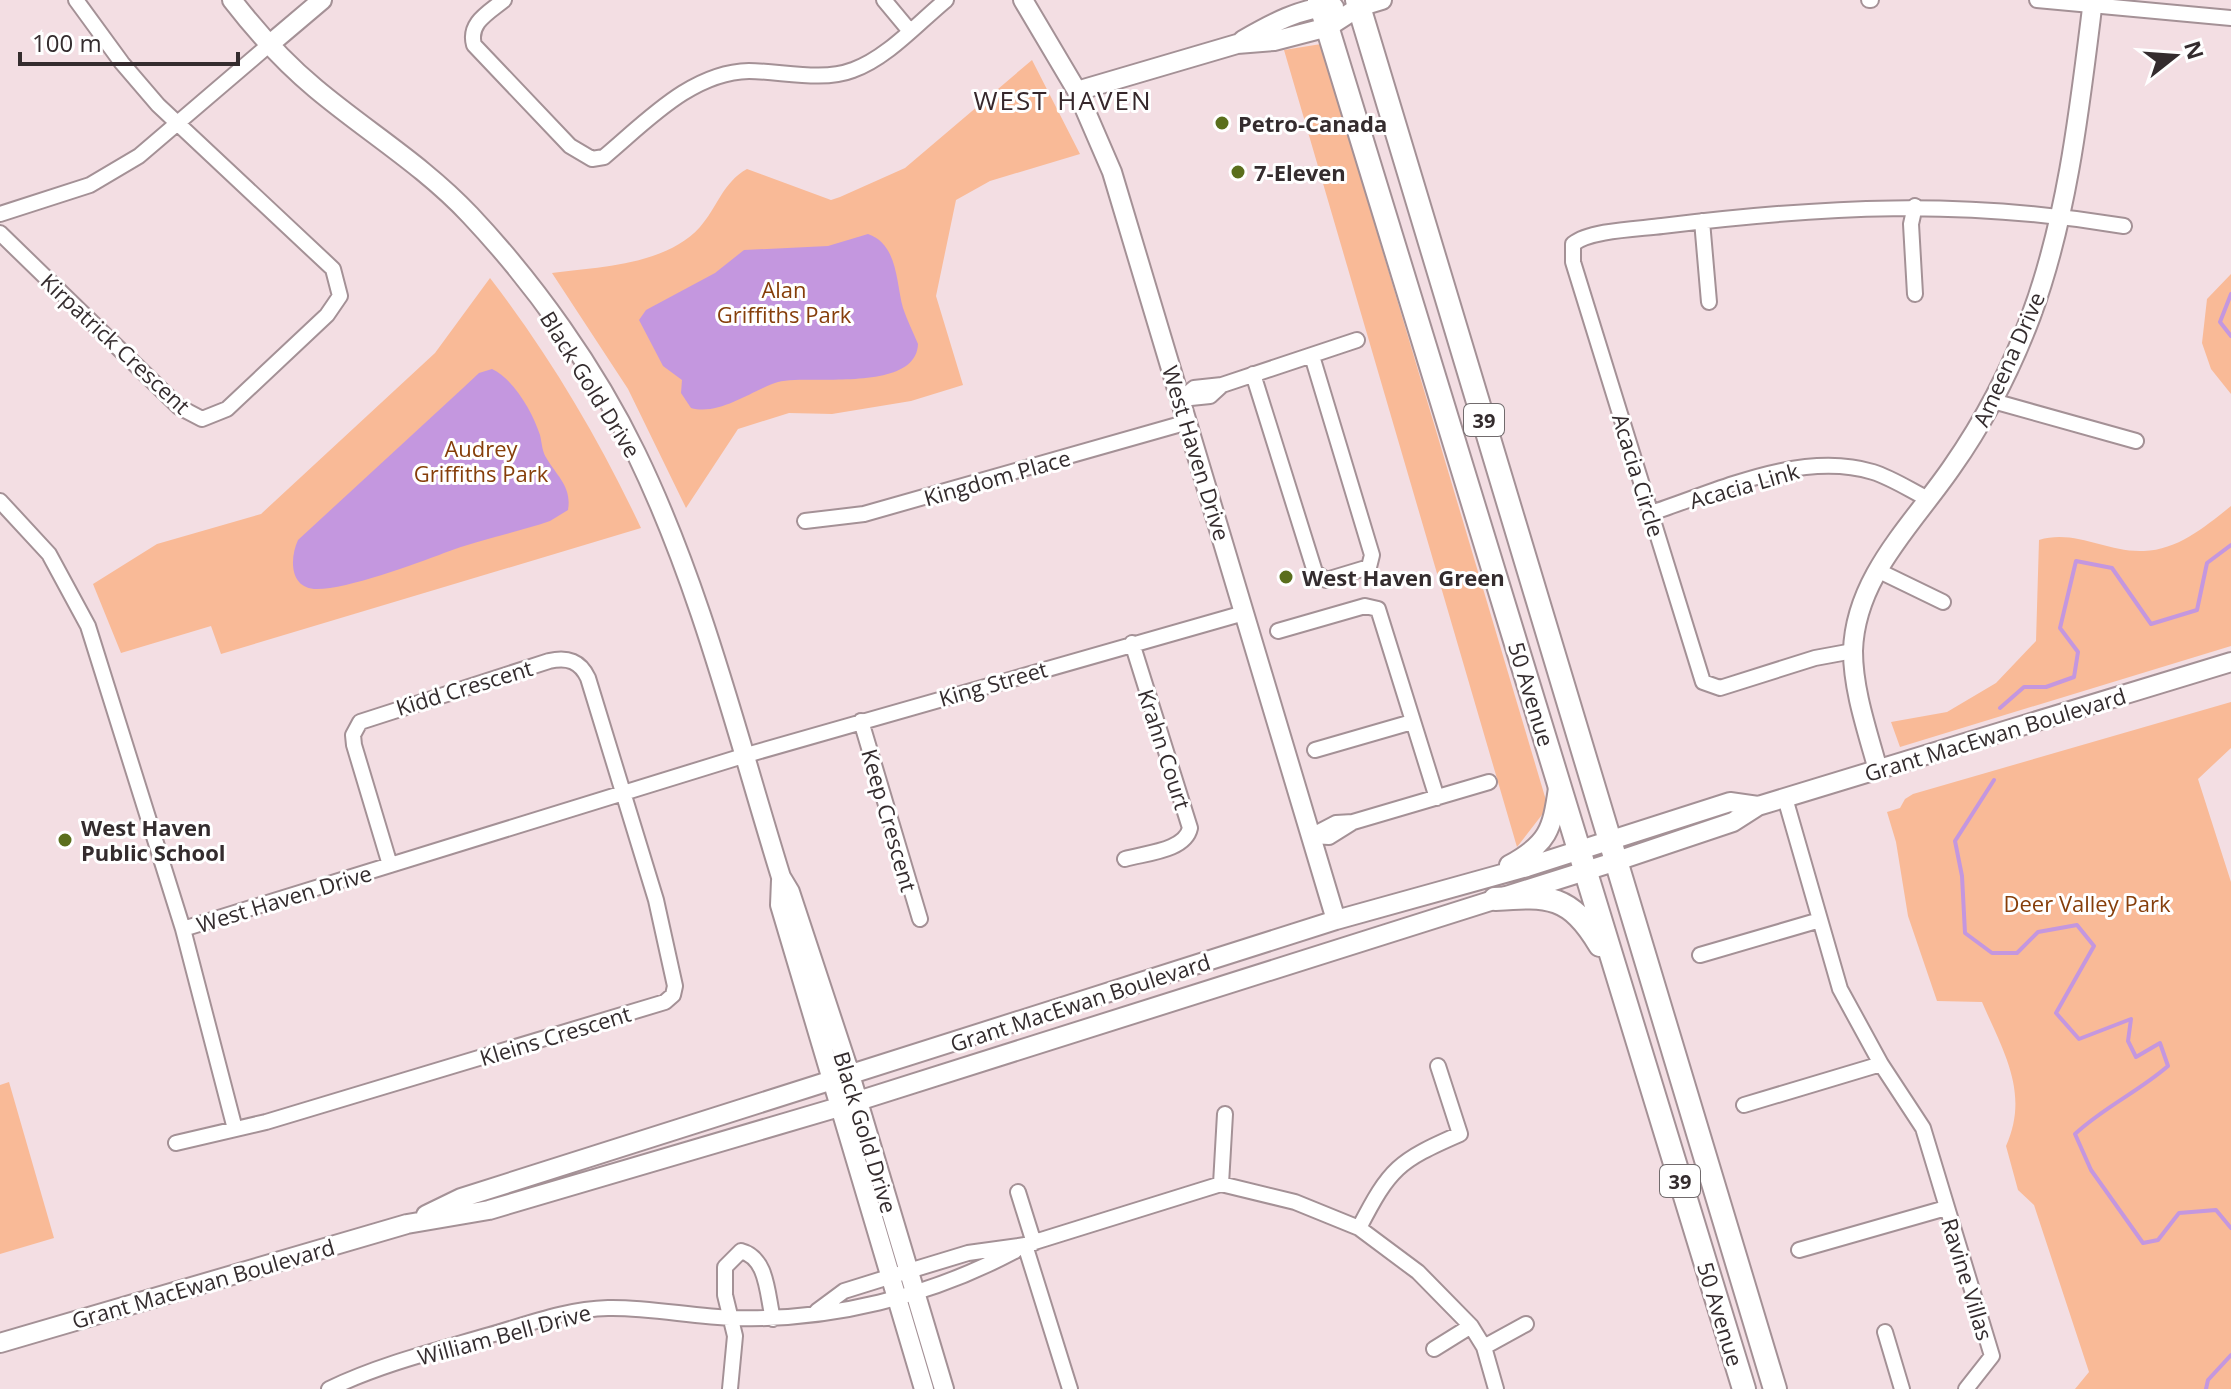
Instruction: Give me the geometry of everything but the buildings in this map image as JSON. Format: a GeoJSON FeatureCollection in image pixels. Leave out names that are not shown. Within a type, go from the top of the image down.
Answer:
{"type":"FeatureCollection","features":[{"type":"Feature","properties":{"kind":"main road","name":"Black Gold Drive"},"geometry":{"type":"LineString","coordinates":[[232,0],[312,86],[412,161],[469,214],[517,271],[571,346],[635,451],[666,520],[781,877],[780,905],[841,1077],[889,1277],[924,1389]]}},
{"type":"Feature","properties":{"kind":"main road"},"geometry":{"type":"LineString","coordinates":[[270,44],[322,0]]}},
{"type":"Feature","properties":{"kind":"main road","name":"West Haven Drive"},"geometry":{"type":"LineString","coordinates":[[1023,0],[1077,91],[1112,172],[1336,920]]}},
{"type":"Feature","properties":{"kind":"main road"},"geometry":{"type":"LineString","coordinates":[[1077,91],[1237,44],[1274,41],[1323,11],[1382,0]]}},
{"type":"Feature","properties":{"kind":"main road","name":"50 Avenue"},"geometry":{"type":"LineString","coordinates":[[1358,4],[1775,1389]]}},
{"type":"Feature","properties":{"kind":"main road","name":"Ameena Drive"},"geometry":{"type":"LineString","coordinates":[[1878,770],[1861,705],[1853,651],[1862,604],[1877,570],[1993,401],[2030,317],[2061,216],[2092,4]]}},
{"type":"Feature","properties":{"kind":"main road","name":"50 Avenue"},"geometry":{"type":"LineString","coordinates":[[1323,11],[1744,1389]]}},
{"type":"Feature","properties":{"kind":"main road","name":"Grant MacEwan Boulevard"},"geometry":{"type":"LineString","coordinates":[[407,1224],[461,1198],[1336,920],[1490,874],[1583,860],[1614,851],[1730,802],[1758,806],[2231,662]]}},
{"type":"Feature","properties":{"kind":"main road"},"geometry":{"type":"LineString","coordinates":[[1490,874],[1527,855],[1547,837],[1554,817],[1559,781]]}},
{"type":"Feature","properties":{"kind":"main road","name":"Grant MacEwan Boulevard"},"geometry":{"type":"LineString","coordinates":[[0,1343],[407,1224],[489,1210],[848,1104],[1288,968],[1495,899],[1583,860]]}},
{"type":"Feature","properties":{"kind":"main road"},"geometry":{"type":"LineString","coordinates":[[1495,899],[1541,895],[1572,908],[1588,926],[1617,974]]}},
{"type":"Feature","properties":{"kind":"main road","name":"Black Gold Drive"},"geometry":{"type":"LineString","coordinates":[[848,1104],[909,1272],[944,1389]]}},
{"type":"Feature","properties":{"kind":"street","name":"Kirpatrick Crescent"},"geometry":{"type":"LineString","coordinates":[[0,233],[184,412],[202,419],[218,415],[336,306],[340,288],[333,269],[144,91],[76,0]]}},
{"type":"Feature","properties":{"kind":"street"},"geometry":{"type":"LineString","coordinates":[[504,0],[475,24],[471,34],[474,45],[570,146],[592,159],[604,157],[665,106],[706,81],[747,71],[835,74],[851,71],[868,63],[946,0]]}},
{"type":"Feature","properties":{"kind":"street"},"geometry":{"type":"LineString","coordinates":[[884,0],[909,30]]}},
{"type":"Feature","properties":{"kind":"street"},"geometry":{"type":"LineString","coordinates":[[2037,0],[2231,18]]}},
{"type":"Feature","properties":{"kind":"street"},"geometry":{"type":"LineString","coordinates":[[0,214],[90,185],[139,156],[270,44]]}},
{"type":"Feature","properties":{"kind":"street"},"geometry":{"type":"LineString","coordinates":[[1915,206],[1911,224],[1915,294]]}},
{"type":"Feature","properties":{"kind":"street","name":"Acacia Circle"},"geometry":{"type":"LineString","coordinates":[[1853,651],[1815,658],[1720,688],[1703,682],[1573,262],[1573,244],[1585,237],[1820,208],[1915,206],[2061,216]]}},
{"type":"Feature","properties":{"kind":"street"},"geometry":{"type":"LineString","coordinates":[[2061,216],[2124,226]]}},
{"type":"Feature","properties":{"kind":"street"},"geometry":{"type":"LineString","coordinates":[[1702,221],[1709,302]]}},
{"type":"Feature","properties":{"kind":"street"},"geometry":{"type":"LineString","coordinates":[[1181,399],[1210,396],[1222,385],[1357,340]]}},
{"type":"Feature","properties":{"kind":"street"},"geometry":{"type":"LineString","coordinates":[[1253,374],[1315,572],[1326,580],[1369,567],[1372,555],[1312,356]]}},
{"type":"Feature","properties":{"kind":"street"},"geometry":{"type":"LineString","coordinates":[[1993,401],[2046,419],[2136,441]]}},
{"type":"Feature","properties":{"kind":"street","name":"Kingdom Place"},"geometry":{"type":"LineString","coordinates":[[805,521],[864,514],[1188,422]]}},
{"type":"Feature","properties":{"kind":"street","name":"Acacia Link"},"geometry":{"type":"LineString","coordinates":[[1651,513],[1737,484],[1809,467],[1842,467],[1873,473],[1928,499]]}},
{"type":"Feature","properties":{"kind":"street","name":"West Haven Drive"},"geometry":{"type":"LineString","coordinates":[[0,501],[49,554],[88,626],[183,929],[743,756]]}},
{"type":"Feature","properties":{"kind":"street"},"geometry":{"type":"LineString","coordinates":[[1877,570],[1943,602]]}},
{"type":"Feature","properties":{"kind":"street"},"geometry":{"type":"LineString","coordinates":[[1278,631],[1365,606],[1378,609],[1437,798]]}},
{"type":"Feature","properties":{"kind":"street","name":"King Street"},"geometry":{"type":"LineString","coordinates":[[743,756],[1244,613]]}},
{"type":"Feature","properties":{"kind":"street","name":"Krahn Court"},"geometry":{"type":"LineString","coordinates":[[1125,859],[1180,843],[1190,828],[1132,643]]}},
{"type":"Feature","properties":{"kind":"street","name":"Kidd Crescent"},"geometry":{"type":"LineString","coordinates":[[390,865],[354,745],[353,735],[360,722],[549,661],[566,659],[583,666],[624,795]]}},
{"type":"Feature","properties":{"kind":"street","name":"Keep Crescent"},"geometry":{"type":"LineString","coordinates":[[861,721],[920,919]]}},
{"type":"Feature","properties":{"kind":"street"},"geometry":{"type":"LineString","coordinates":[[1315,750],[1412,722]]}},
{"type":"Feature","properties":{"kind":"street"},"geometry":{"type":"LineString","coordinates":[[1311,836],[1329,837],[1353,822],[1489,782]]}},
{"type":"Feature","properties":{"kind":"street","name":"Kleins Crescent"},"geometry":{"type":"LineString","coordinates":[[176,1143],[235,1129],[665,1002],[673,995],[673,974],[656,900],[624,795]]}},
{"type":"Feature","properties":{"kind":"street","name":"Ravine Villas"},"geometry":{"type":"LineString","coordinates":[[1785,798],[1840,989],[1881,1064],[1923,1128],[1992,1356],[1966,1389]]}},
{"type":"Feature","properties":{"kind":"street"},"geometry":{"type":"LineString","coordinates":[[1700,955],[1820,920]]}},
{"type":"Feature","properties":{"kind":"street"},"geometry":{"type":"LineString","coordinates":[[183,929],[235,1129]]}},
{"type":"Feature","properties":{"kind":"street"},"geometry":{"type":"LineString","coordinates":[[1744,1105],[1881,1064]]}},
{"type":"Feature","properties":{"kind":"street"},"geometry":{"type":"LineString","coordinates":[[1359,1228],[1385,1178],[1419,1152],[1460,1134],[1438,1066]]}},
{"type":"Feature","properties":{"kind":"street"},"geometry":{"type":"LineString","coordinates":[[1225,1114],[1221,1184],[1295,1202],[1359,1228],[1418,1272],[1471,1326],[1484,1347],[1496,1389]]}},
{"type":"Feature","properties":{"kind":"street","name":"William Bell Drive"},"geometry":{"type":"LineString","coordinates":[[817,1311],[844,1291],[968,1253],[1030,1244],[1221,1184]]}},
{"type":"Feature","properties":{"kind":"street"},"geometry":{"type":"LineString","coordinates":[[1018,1192],[1070,1389]]}},
{"type":"Feature","properties":{"kind":"street","name":"Ravine Villas"},"geometry":{"type":"LineString","coordinates":[[1799,1250],[1946,1208]]}},
{"type":"Feature","properties":{"kind":"street","name":"William Bell Drive"},"geometry":{"type":"LineString","coordinates":[[329,1389],[406,1359],[563,1314],[606,1308],[773,1319],[840,1310],[896,1298],[974,1273],[1030,1244]]}},
{"type":"Feature","properties":{"kind":"street"},"geometry":{"type":"LineString","coordinates":[[730,1389],[735,1336],[725,1295],[725,1267],[741,1251],[753,1256],[761,1265],[773,1319]]}},
{"type":"Feature","properties":{"kind":"street"},"geometry":{"type":"LineString","coordinates":[[1484,1347],[1526,1324]]}},
{"type":"Feature","properties":{"kind":"street"},"geometry":{"type":"LineString","coordinates":[[1434,1349],[1471,1326]]}},
{"type":"Feature","properties":{"kind":"street"},"geometry":{"type":"LineString","coordinates":[[1885,1332],[1902,1389]]}},
{"type":"Feature","properties":{"kind":"green space"},"geometry":{"type":"Polygon","coordinates":[[[1321,44],[1548,807],[1517,847],[1284,50],[1321,44]]]}},
{"type":"Feature","properties":{"kind":"green space","name":"Alan Griffiths Park"},"geometry":{"type":"Polygon","coordinates":[[[1032,60],[1080,154],[990,181],[956,200],[936,296],[963,385],[911,401],[832,414],[789,413],[738,429],[686,508],[628,389],[552,273],[631,262],[651,257],[686,240],[706,220],[732,181],[747,169],[831,200],[840,197],[905,168],[1032,60]]]}},
{"type":"Feature","properties":{"kind":"green space"},"geometry":{"type":"Polygon","coordinates":[[[2231,274],[2231,394],[2211,369],[2202,343],[2207,299],[2231,274]]]}},
{"type":"Feature","properties":{"kind":"green space","name":"Audrey Griffiths Park"},"geometry":{"type":"Polygon","coordinates":[[[490,278],[533,337],[572,399],[641,528],[221,654],[211,626],[121,653],[93,584],[157,544],[261,514],[435,353],[490,278]]]}},
{"type":"Feature","properties":{"kind":"green space"},"geometry":{"type":"Polygon","coordinates":[[[2231,506],[2231,646],[1900,747],[1891,722],[1947,712],[1996,683],[2036,641],[2039,540],[2066,537],[2130,551],[2156,550],[2191,536],[2231,506]]]}},
{"type":"Feature","properties":{"kind":"green space","name":"Deer Valley Park"},"geometry":{"type":"Polygon","coordinates":[[[2231,702],[2231,748],[2198,779],[2231,882],[2231,1389],[2075,1389],[2089,1372],[2034,1205],[2018,1190],[2006,1146],[2013,1127],[2015,1108],[2011,1072],[1982,1002],[1937,1001],[1908,916],[1896,842],[1887,812],[1900,808],[1905,799],[1913,794],[2231,702]]]}},
{"type":"Feature","properties":{"kind":"green space"},"geometry":{"type":"Polygon","coordinates":[[[9,1082],[54,1238],[0,1254],[0,1085],[9,1082]]]}},
{"type":"Feature","properties":{"kind":"shaded area"},"geometry":{"type":"Polygon","coordinates":[[[868,234],[885,246],[894,265],[903,308],[918,344],[913,360],[899,370],[880,376],[778,382],[724,405],[702,410],[691,408],[681,393],[682,380],[663,366],[639,320],[646,310],[715,273],[744,250],[828,246],[868,234]]]}},
{"type":"Feature","properties":{"kind":"shaded area"},"geometry":{"type":"Polygon","coordinates":[[[492,369],[508,380],[528,407],[545,456],[566,488],[568,510],[550,521],[360,581],[314,589],[300,583],[293,562],[298,540],[479,373],[492,369]]]}},
{"type":"Feature","properties":{"kind":"waterway"},"geometry":{"type":"LineString","coordinates":[[2231,294],[2220,322],[2231,336]]}},
{"type":"Feature","properties":{"kind":"waterway"},"geometry":{"type":"LineString","coordinates":[[2000,708],[2024,687],[2046,687],[2074,677],[2078,652],[2060,628],[2076,561],[2112,568],[2151,624],[2197,610],[2207,563],[2231,545]]}},
{"type":"Feature","properties":{"kind":"waterway"},"geometry":{"type":"LineString","coordinates":[[1994,780],[1955,841],[1962,876],[1965,933],[1992,953],[2017,953],[2038,932],[2077,925],[2094,946],[2056,1013],[2079,1039],[2131,1019],[2128,1041],[2136,1057],[2160,1043],[2168,1066],[2075,1134],[2091,1170],[2143,1243],[2158,1240],[2179,1213],[2216,1210],[2231,1228]]}},
{"type":"Feature","properties":{"kind":"waterway"},"geometry":{"type":"LineString","coordinates":[[2206,1389],[2208,1380],[2231,1355]]}},
{"type":"Feature","properties":{"kind":"place","name":"Petro-Canada"},"geometry":{"type":"Point","coordinates":[1222,123]}},
{"type":"Feature","properties":{"kind":"place","name":"7-Eleven"},"geometry":{"type":"Point","coordinates":[1238,172]}},
{"type":"Feature","properties":{"kind":"place","name":"West Haven Green"},"geometry":{"type":"Point","coordinates":[1286,577]}},
{"type":"Feature","properties":{"kind":"place","name":"West Haven Public School"},"geometry":{"type":"Point","coordinates":[65,840]}},
{"type":"Feature","properties":{"kind":"district","name":"WEST HAVEN"},"geometry":{"type":"Point","coordinates":[1063,100]}}]}
